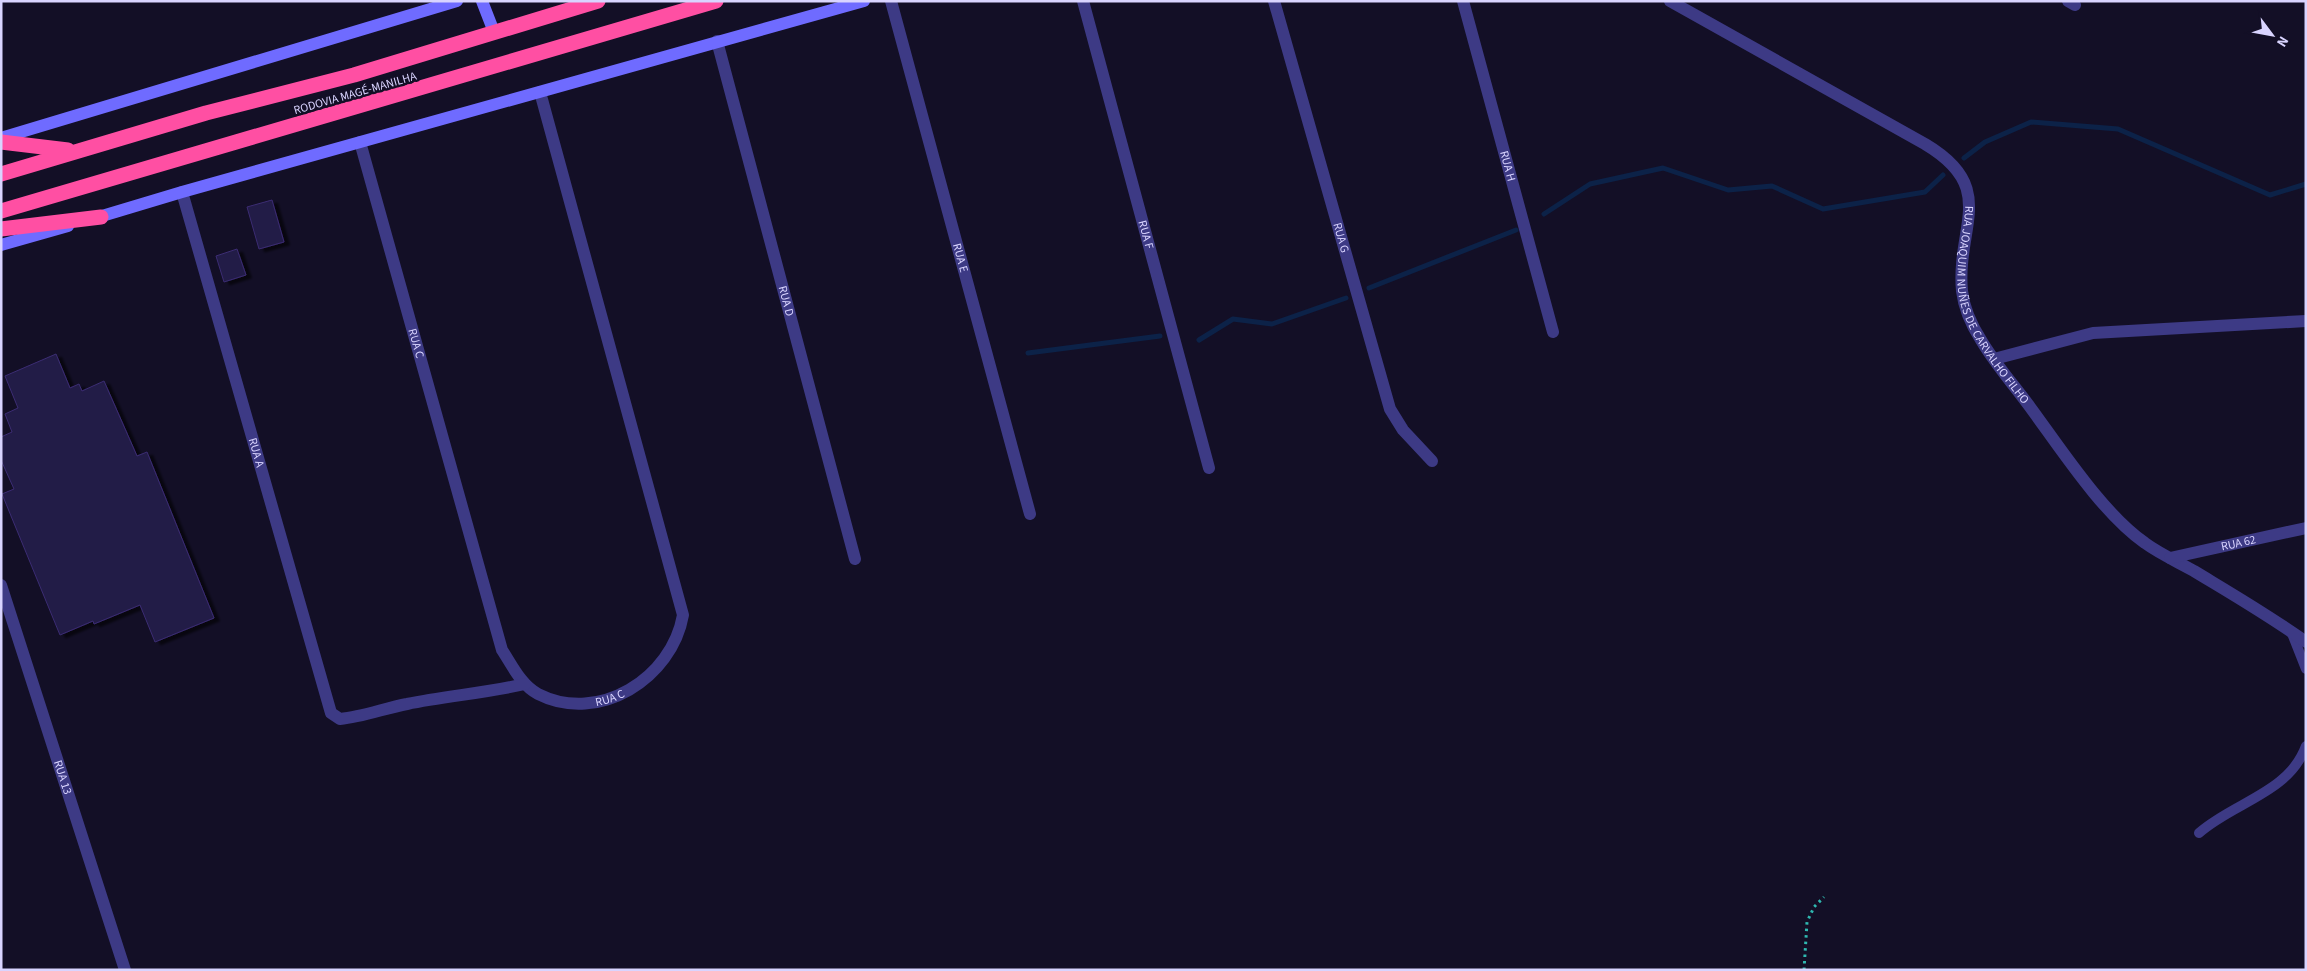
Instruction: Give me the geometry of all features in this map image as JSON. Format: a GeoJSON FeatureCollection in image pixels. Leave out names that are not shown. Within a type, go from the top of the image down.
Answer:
{"type":"FeatureCollection","features":[{"type":"Feature","properties":{"kind":"highway","name":"RODOVIA MAGÉ-MANILHA"},"geometry":{"type":"LineString","coordinates":[[1,211],[716,1]]}},
{"type":"Feature","properties":{"kind":"highway","name":"RODOVIA MAGÉ-MANILHA"},"geometry":{"type":"LineString","coordinates":[[1,174],[206,113],[354,75],[591,2]]}},
{"type":"Feature","properties":{"kind":"highway"},"geometry":{"type":"LineString","coordinates":[[1,140],[74,151]]}},
{"type":"Feature","properties":{"kind":"highway"},"geometry":{"type":"LineString","coordinates":[[1,229],[101,217]]}},
{"type":"Feature","properties":{"kind":"main road"},"geometry":{"type":"LineString","coordinates":[[1,140],[456,1]]}},
{"type":"Feature","properties":{"kind":"main road"},"geometry":{"type":"LineString","coordinates":[[482,1],[494,32]]}},
{"type":"Feature","properties":{"kind":"main road"},"geometry":{"type":"LineString","coordinates":[[1,245],[182,192],[864,1]]}},
{"type":"Feature","properties":{"kind":"street","name":"RUA E"},"geometry":{"type":"LineString","coordinates":[[891,1],[1030,514]]}},
{"type":"Feature","properties":{"kind":"street","name":"RUA F"},"geometry":{"type":"LineString","coordinates":[[1083,1],[1209,468]]}},
{"type":"Feature","properties":{"kind":"street","name":"RUA G"},"geometry":{"type":"LineString","coordinates":[[1274,1],[1390,409],[1402,430],[1432,461]]}},
{"type":"Feature","properties":{"kind":"street","name":"RUA H"},"geometry":{"type":"LineString","coordinates":[[1463,1],[1553,332]]}},
{"type":"Feature","properties":{"kind":"street","name":"RUA JOAQUIM NUÑES DE CARVALHO FILHO"},"geometry":{"type":"LineString","coordinates":[[1670,1],[1943,155],[1958,170],[1968,192],[1969,208],[1962,292],[1971,321],[1982,343],[2112,513],[2144,542],[2306,642]]}},
{"type":"Feature","properties":{"kind":"street","name":"RUA D"},"geometry":{"type":"LineString","coordinates":[[718,41],[856,559]]}},
{"type":"Feature","properties":{"kind":"street","name":"RUA C"},"geometry":{"type":"LineString","coordinates":[[360,142],[493,624],[502,650],[524,684],[537,694],[570,702],[610,699],[626,693],[651,675],[664,659],[680,630],[683,615],[540,92]]}},
{"type":"Feature","properties":{"kind":"street","name":"RUA A"},"geometry":{"type":"LineString","coordinates":[[182,192],[309,629],[331,713],[340,719],[353,718],[408,703],[477,694],[524,684]]}},
{"type":"Feature","properties":{"kind":"street"},"geometry":{"type":"LineString","coordinates":[[1994,359],[2094,333],[2306,321]]}},
{"type":"Feature","properties":{"kind":"street","name":"RUA 62"},"geometry":{"type":"LineString","coordinates":[[2170,558],[2306,528]]}},
{"type":"Feature","properties":{"kind":"street","name":"RUA 13"},"geometry":{"type":"LineString","coordinates":[[1,585],[17,628],[67,795],[125,970]]}},
{"type":"Feature","properties":{"kind":"lane"},"geometry":{"type":"LineString","coordinates":[[2291,631],[2306,669]]}},
{"type":"Feature","properties":{"kind":"lane"},"geometry":{"type":"LineString","coordinates":[[2200,833],[2215,819],[2273,788],[2288,775],[2303,754],[2306,746]]}},
{"type":"Feature","properties":{"kind":"path"},"geometry":{"type":"LineString","coordinates":[[1804,970],[1807,922],[1814,907],[1824,897]]}},
{"type":"Feature","properties":{"kind":"building"},"geometry":{"type":"Polygon","coordinates":[[[272,200],[284,242],[259,249],[247,207],[272,200]]]}},
{"type":"Feature","properties":{"kind":"building"},"geometry":{"type":"Polygon","coordinates":[[[237,249],[246,275],[224,282],[216,256],[237,249]]]}},
{"type":"Feature","properties":{"kind":"building"},"geometry":{"type":"Polygon","coordinates":[[[56,354],[70,388],[79,384],[82,391],[104,381],[137,456],[147,452],[214,618],[155,642],[140,605],[94,624],[93,621],[60,635],[2,494],[14,489],[1,460],[1,437],[12,432],[5,414],[18,408],[5,376],[56,354]]]}},
{"type":"Feature","properties":{"kind":"waterway"},"geometry":{"type":"LineString","coordinates":[[1964,158],[1985,142],[2031,122],[2118,129],[2270,195],[2306,184]]}},
{"type":"Feature","properties":{"kind":"waterway"},"geometry":{"type":"LineString","coordinates":[[1544,214],[1590,184],[1663,168],[1728,190],[1772,186],[1823,209],[1925,192],[1943,175]]}},
{"type":"Feature","properties":{"kind":"waterway"},"geometry":{"type":"LineString","coordinates":[[1369,288],[1516,230]]}},
{"type":"Feature","properties":{"kind":"waterway"},"geometry":{"type":"LineString","coordinates":[[1199,340],[1233,319],[1272,324],[1346,298]]}},
{"type":"Feature","properties":{"kind":"waterway"},"geometry":{"type":"LineString","coordinates":[[1028,353],[1160,336]]}}]}
